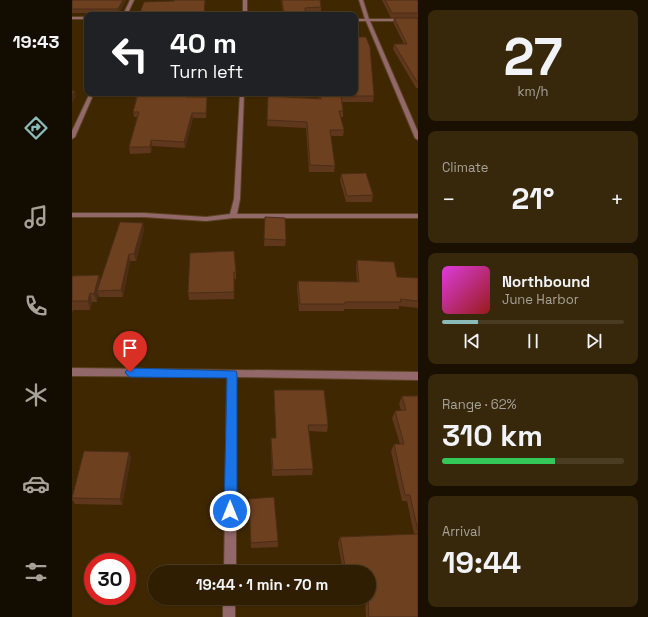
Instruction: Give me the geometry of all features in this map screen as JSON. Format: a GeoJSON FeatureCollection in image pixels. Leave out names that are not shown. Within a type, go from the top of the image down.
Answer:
{"type":"FeatureCollection","features":[{"type":"Feature","properties":{"kind":"street"},"geometry":{"type":"LineString","coordinates":[[126,12],[132,0]]}},
{"type":"Feature","properties":{"kind":"street"},"geometry":{"type":"LineString","coordinates":[[245,0],[245,12]]}},
{"type":"Feature","properties":{"kind":"street"},"geometry":{"type":"LineString","coordinates":[[361,0],[418,138]]}},
{"type":"Feature","properties":{"kind":"street"},"geometry":{"type":"LineString","coordinates":[[72,18],[84,18]]}},
{"type":"Feature","properties":{"kind":"street"},"geometry":{"type":"LineString","coordinates":[[358,20],[418,20]]}},
{"type":"Feature","properties":{"kind":"street"},"geometry":{"type":"LineString","coordinates":[[72,138],[74,129],[90,96]]}},
{"type":"Feature","properties":{"kind":"street"},"geometry":{"type":"LineString","coordinates":[[233,216],[238,199],[242,96]]}},
{"type":"Feature","properties":{"kind":"street"},"geometry":{"type":"LineString","coordinates":[[72,215],[144,215],[206,219],[233,216],[418,216]]}},
{"type":"Feature","properties":{"kind":"street"},"geometry":{"type":"LineString","coordinates":[[72,372],[418,376]]}},
{"type":"Feature","properties":{"kind":"street"},"geometry":{"type":"LineString","coordinates":[[230,565],[232,374]]}},
{"type":"Feature","properties":{"kind":"street"},"geometry":{"type":"LineString","coordinates":[[229,617],[230,605]]}},
{"type":"Feature","properties":{"kind":"building"},"geometry":{"type":"Polygon","coordinates":[[[72,0],[123,0],[118,9],[72,9],[72,0]]]}},
{"type":"Feature","properties":{"kind":"building"},"geometry":{"type":"Polygon","coordinates":[[[205,0],[204,12],[140,12],[144,2],[205,0]]]}},
{"type":"Feature","properties":{"kind":"building"},"geometry":{"type":"Polygon","coordinates":[[[282,0],[320,0],[321,7],[305,8],[306,12],[284,12],[282,0]]]}},
{"type":"Feature","properties":{"kind":"building"},"geometry":{"type":"Polygon","coordinates":[[[385,0],[418,0],[418,13],[392,13],[385,0]]]}},
{"type":"Feature","properties":{"kind":"building"},"geometry":{"type":"Polygon","coordinates":[[[394,18],[418,18],[418,82],[394,44],[407,44],[394,18]]]}},
{"type":"Feature","properties":{"kind":"building"},"geometry":{"type":"Polygon","coordinates":[[[358,37],[366,37],[370,47],[374,96],[358,96],[358,37]]]}},
{"type":"Feature","properties":{"kind":"building"},"geometry":{"type":"Polygon","coordinates":[[[137,96],[207,97],[206,113],[192,113],[184,142],[151,140],[150,147],[129,147],[139,112],[133,112],[137,96]]]}},
{"type":"Feature","properties":{"kind":"building"},"geometry":{"type":"Polygon","coordinates":[[[268,96],[321,99],[320,96],[341,96],[343,111],[339,111],[344,130],[330,130],[335,166],[310,165],[307,122],[267,120],[268,96]]]}},
{"type":"Feature","properties":{"kind":"building"},"geometry":{"type":"Polygon","coordinates":[[[366,173],[373,195],[347,196],[341,174],[366,173]]]}},
{"type":"Feature","properties":{"kind":"building"},"geometry":{"type":"Polygon","coordinates":[[[265,217],[285,218],[286,240],[264,239],[265,217]]]}},
{"type":"Feature","properties":{"kind":"building"},"geometry":{"type":"Polygon","coordinates":[[[120,222],[143,223],[134,254],[129,254],[121,290],[97,291],[120,222]]]}},
{"type":"Feature","properties":{"kind":"building"},"geometry":{"type":"Polygon","coordinates":[[[234,251],[236,272],[234,272],[234,292],[188,293],[190,253],[234,251]]]}},
{"type":"Feature","properties":{"kind":"building"},"geometry":{"type":"Polygon","coordinates":[[[357,260],[394,262],[397,277],[418,278],[418,301],[400,299],[401,302],[300,304],[298,281],[359,282],[357,260]]]}},
{"type":"Feature","properties":{"kind":"building"},"geometry":{"type":"Polygon","coordinates":[[[99,275],[94,294],[90,293],[88,301],[72,301],[72,276],[99,275]]]}},
{"type":"Feature","properties":{"kind":"building"},"geometry":{"type":"Polygon","coordinates":[[[274,390],[324,390],[328,425],[308,425],[313,469],[273,470],[271,438],[276,438],[274,390]]]}},
{"type":"Feature","properties":{"kind":"building"},"geometry":{"type":"Polygon","coordinates":[[[402,396],[418,396],[418,531],[410,495],[405,495],[394,444],[404,444],[395,411],[406,410],[402,396]]]}},
{"type":"Feature","properties":{"kind":"building"},"geometry":{"type":"Polygon","coordinates":[[[84,451],[129,452],[120,499],[72,498],[84,451]]]}},
{"type":"Feature","properties":{"kind":"building"},"geometry":{"type":"Polygon","coordinates":[[[274,497],[278,541],[251,543],[249,499],[274,497]]]}},
{"type":"Feature","properties":{"kind":"building"},"geometry":{"type":"Polygon","coordinates":[[[418,534],[418,617],[369,617],[368,605],[376,605],[376,565],[345,565],[340,537],[418,534]]]}},
{"type":"Feature","properties":{"kind":"route"},"geometry":{"type":"LineString","coordinates":[[130,372],[232,374],[230,511]]}}]}
